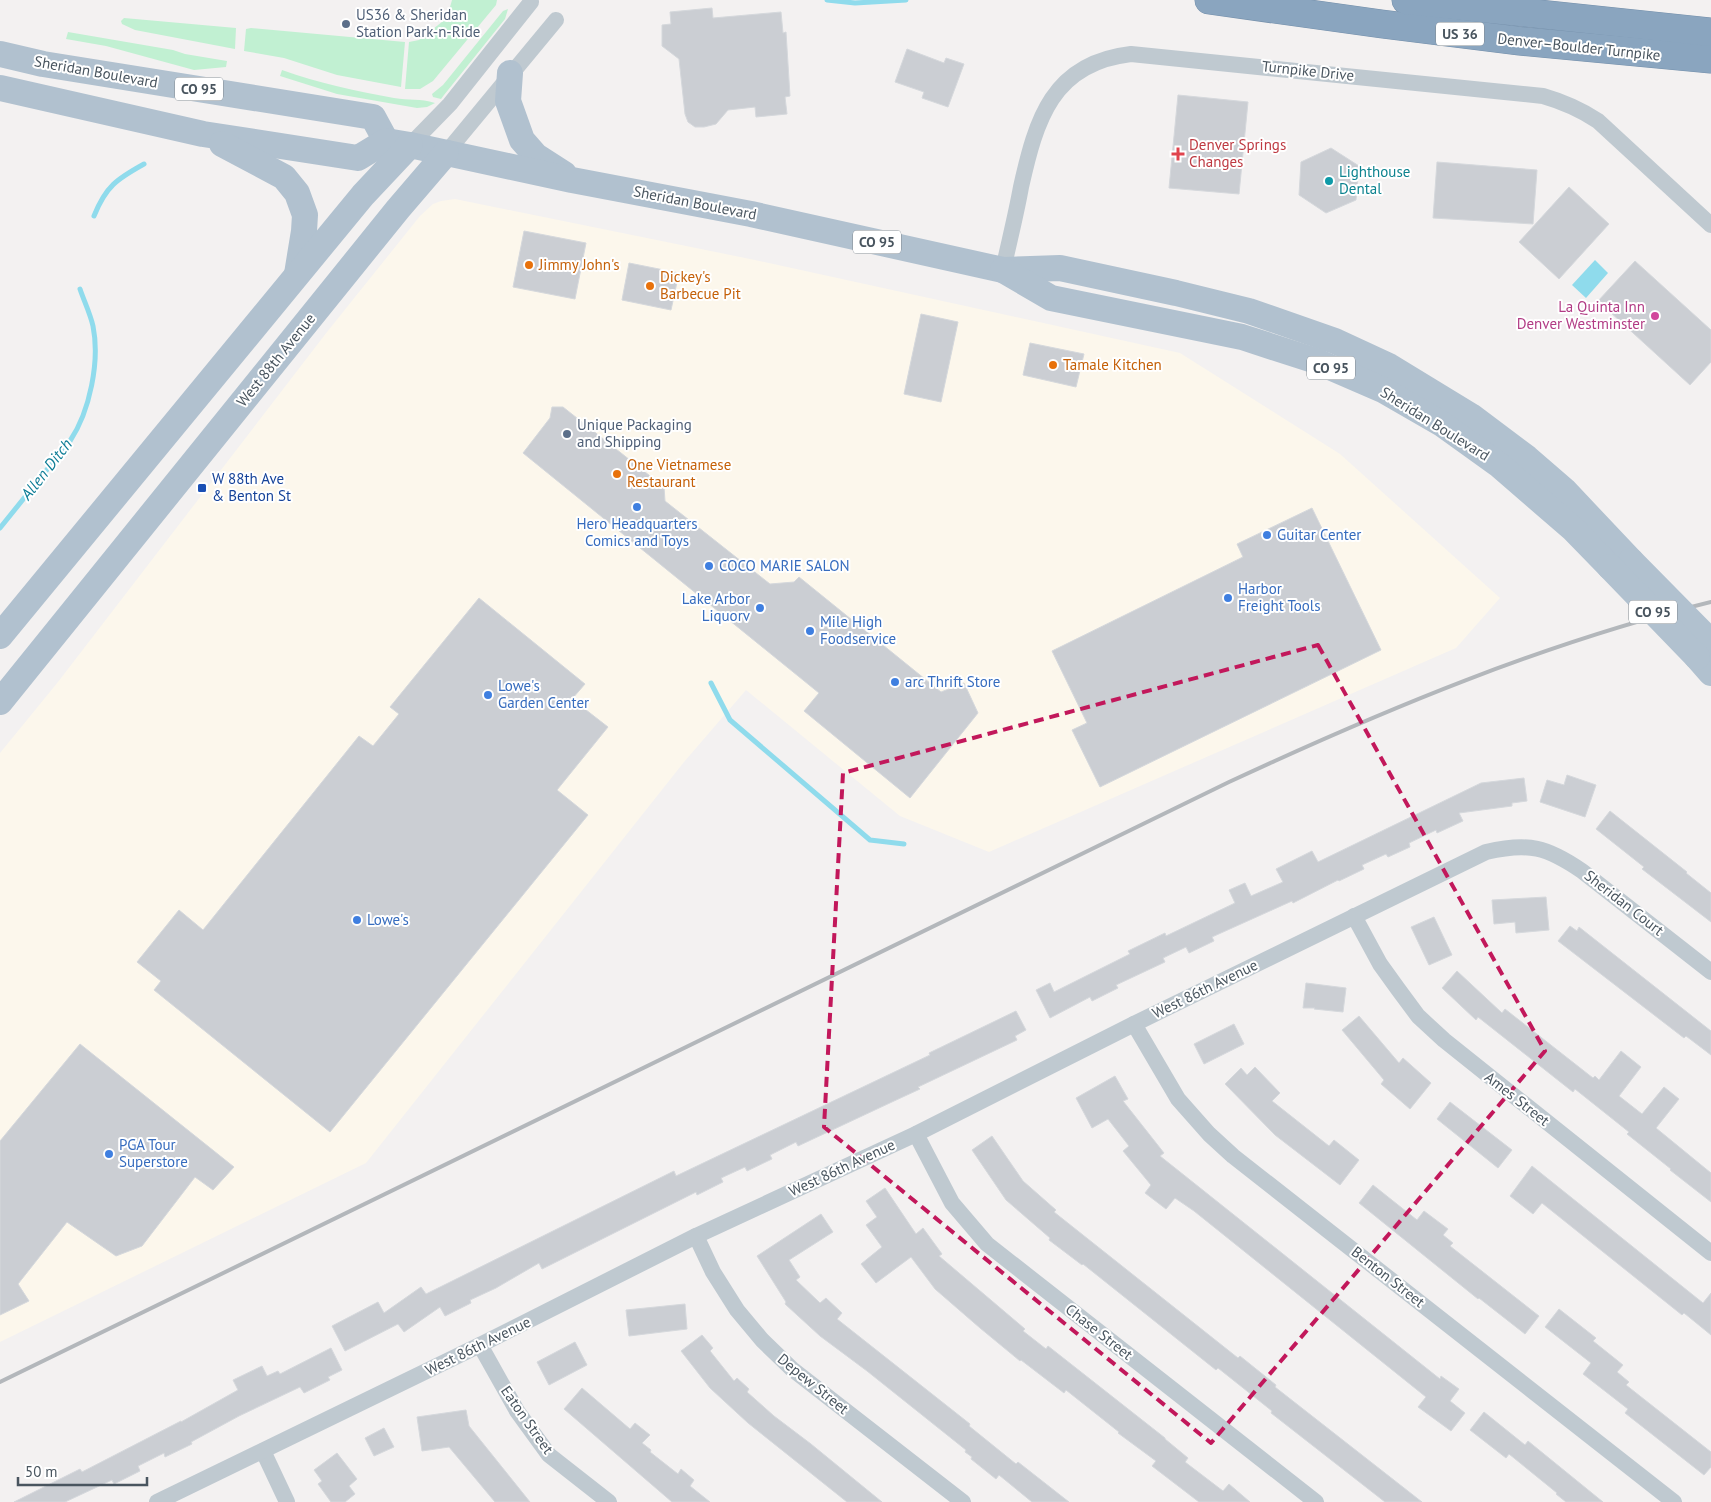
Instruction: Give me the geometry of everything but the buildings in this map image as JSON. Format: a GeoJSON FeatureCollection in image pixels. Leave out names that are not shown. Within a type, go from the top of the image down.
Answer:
{"type":"FeatureCollection","features":[{"type":"Feature","properties":{"kind":"highway","name":"Denver–Boulder Turnpike"},"geometry":{"type":"LineString","coordinates":[[1209,0],[1480,36],[1711,60]]}},
{"type":"Feature","properties":{"kind":"highway"},"geometry":{"type":"LineString","coordinates":[[1406,0],[1711,32]]}},
{"type":"Feature","properties":{"kind":"main road","name":"Sheridan Boulevard"},"geometry":{"type":"LineString","coordinates":[[0,54],[43,64],[373,118],[398,143],[572,180],[751,214],[1003,270],[1060,268],[1167,290],[1249,311],[1335,341],[1389,366],[1471,416],[1527,458],[1564,490],[1620,564],[1706,657]]}},
{"type":"Feature","properties":{"kind":"main road"},"geometry":{"type":"LineString","coordinates":[[510,73],[508,101],[522,140],[536,156],[572,180]]}},
{"type":"Feature","properties":{"kind":"main road"},"geometry":{"type":"LineString","coordinates":[[0,88],[203,134],[358,158],[398,143]]}},
{"type":"Feature","properties":{"kind":"main road"},"geometry":{"type":"LineString","coordinates":[[203,134],[284,177],[295,190],[305,215],[296,277]]}},
{"type":"Feature","properties":{"kind":"main road"},"geometry":{"type":"LineString","coordinates":[[0,636],[368,189],[398,143]]}},
{"type":"Feature","properties":{"kind":"main road","name":"West 88th Avenue"},"geometry":{"type":"LineString","coordinates":[[0,702],[398,209],[446,153]]}},
{"type":"Feature","properties":{"kind":"street"},"geometry":{"type":"LineString","coordinates":[[398,143],[450,104],[531,2]]}},
{"type":"Feature","properties":{"kind":"street","name":"West 88th Avenue"},"geometry":{"type":"LineString","coordinates":[[446,153],[510,73],[556,20]]}},
{"type":"Feature","properties":{"kind":"street","name":"Turnpike Drive"},"geometry":{"type":"LineString","coordinates":[[1003,270],[1035,132],[1041,117],[1064,84],[1084,68],[1102,60],[1131,54],[1543,96],[1564,102],[1582,110],[1598,121],[1711,225]]}},
{"type":"Feature","properties":{"kind":"street","name":"West 86th Avenue"},"geometry":{"type":"LineString","coordinates":[[157,1502],[480,1345],[696,1236],[916,1134],[1134,1024],[1486,852],[1530,846]]}},
{"type":"Feature","properties":{"kind":"street","name":"Sheridan Court"},"geometry":{"type":"LineString","coordinates":[[1530,846],[1554,853],[1582,871],[1711,972]]}},
{"type":"Feature","properties":{"kind":"street","name":"Ames Street"},"geometry":{"type":"LineString","coordinates":[[1354,916],[1380,964],[1424,1022],[1711,1253]]}},
{"type":"Feature","properties":{"kind":"street","name":"Benton Street"},"geometry":{"type":"LineString","coordinates":[[1134,1024],[1178,1099],[1209,1134],[1233,1156],[1674,1502]]}},
{"type":"Feature","properties":{"kind":"street","name":"Chase Street"},"geometry":{"type":"LineString","coordinates":[[916,1134],[952,1203],[987,1244],[1316,1502]]}},
{"type":"Feature","properties":{"kind":"street","name":"Depew Street"},"geometry":{"type":"LineString","coordinates":[[696,1236],[712,1272],[737,1310],[762,1340],[792,1369],[962,1502]]}},
{"type":"Feature","properties":{"kind":"street","name":"Eaton Street"},"geometry":{"type":"LineString","coordinates":[[480,1345],[517,1411],[549,1455],[609,1502]]}},
{"type":"Feature","properties":{"kind":"street"},"geometry":{"type":"LineString","coordinates":[[263,1450],[288,1502]]}},
{"type":"Feature","properties":{"kind":"highlighted area"},"geometry":{"type":"Polygon","coordinates":[[[1318,645],[1545,1051],[1211,1443],[824,1127],[843,773],[1318,645]]]}},
{"type":"Feature","properties":{"kind":"shaded area"},"geometry":{"type":"Polygon","coordinates":[[[455,199],[755,260],[1180,353],[1340,454],[1500,598],[1456,648],[989,852],[900,816],[746,690],[684,762],[366,1163],[0,1342],[0,753],[58,682],[327,332],[420,216],[433,204],[455,199]]]}},
{"type":"Feature","properties":{"kind":"green space"},"geometry":{"type":"Polygon","coordinates":[[[452,0],[497,0],[496,5],[433,81],[420,89],[405,89],[409,42],[419,40],[447,18],[452,0]]]}},
{"type":"Feature","properties":{"kind":"green space"},"geometry":{"type":"Polygon","coordinates":[[[508,9],[505,19],[441,99],[433,97],[432,94],[443,85],[503,11],[508,9]]]}},
{"type":"Feature","properties":{"kind":"green space"},"geometry":{"type":"Polygon","coordinates":[[[124,18],[236,28],[235,49],[135,30],[122,24],[121,21],[124,18]]]}},
{"type":"Feature","properties":{"kind":"green space"},"geometry":{"type":"Polygon","coordinates":[[[246,29],[405,42],[401,87],[337,75],[284,58],[244,51],[246,29]]]}},
{"type":"Feature","properties":{"kind":"green space"},"geometry":{"type":"Polygon","coordinates":[[[68,32],[227,61],[226,67],[194,70],[106,46],[66,39],[68,32]]]}},
{"type":"Feature","properties":{"kind":"green space"},"geometry":{"type":"Polygon","coordinates":[[[282,70],[351,89],[394,98],[435,103],[427,107],[417,108],[337,94],[280,76],[282,70]]]}},
{"type":"Feature","properties":{"kind":"water"},"geometry":{"type":"Polygon","coordinates":[[[1595,260],[1608,273],[1586,298],[1572,285],[1595,260]]]}},
{"type":"Feature","properties":{"kind":"waterway","name":"Allen Ditch"},"geometry":{"type":"LineString","coordinates":[[827,0],[855,3],[906,0]]}},
{"type":"Feature","properties":{"kind":"waterway","name":"Allen Ditch"},"geometry":{"type":"LineString","coordinates":[[94,216],[103,197],[113,184],[144,164]]}},
{"type":"Feature","properties":{"kind":"waterway","name":"Allen Ditch"},"geometry":{"type":"LineString","coordinates":[[0,528],[70,441],[88,401],[94,370],[95,340],[92,321],[80,289]]}},
{"type":"Feature","properties":{"kind":"waterway"},"geometry":{"type":"LineString","coordinates":[[711,683],[730,720],[870,840],[904,844]]}},
{"type":"Feature","properties":{"kind":"railway"},"geometry":{"type":"LineString","coordinates":[[0,1382],[1287,755],[1406,704],[1526,658],[1587,637],[1711,602]]}},
{"type":"Feature","properties":{"kind":"place","name":"US36 & Sheridan Station Park-n-Ride"},"geometry":{"type":"Point","coordinates":[346,24]}},
{"type":"Feature","properties":{"kind":"place","name":"Denver Springs Changes"},"geometry":{"type":"Point","coordinates":[1178,154]}},
{"type":"Feature","properties":{"kind":"place","name":"Lighthouse Dental"},"geometry":{"type":"Point","coordinates":[1329,181]}},
{"type":"Feature","properties":{"kind":"place","name":"Jimmy John's"},"geometry":{"type":"Point","coordinates":[529,265]}},
{"type":"Feature","properties":{"kind":"place","name":"Dickey's Barbecue Pit"},"geometry":{"type":"Point","coordinates":[650,286]}},
{"type":"Feature","properties":{"kind":"place","name":"La Quinta Inn Denver Westminster"},"geometry":{"type":"Point","coordinates":[1655,316]}},
{"type":"Feature","properties":{"kind":"place","name":"Tamale Kitchen"},"geometry":{"type":"Point","coordinates":[1053,365]}},
{"type":"Feature","properties":{"kind":"place","name":"Unique Packaging and Shipping"},"geometry":{"type":"Point","coordinates":[567,434]}},
{"type":"Feature","properties":{"kind":"place","name":"One Vietnamese Restaurant"},"geometry":{"type":"Point","coordinates":[617,474]}},
{"type":"Feature","properties":{"kind":"place","name":"W 88th Ave & Benton St"},"geometry":{"type":"Point","coordinates":[202,488]}},
{"type":"Feature","properties":{"kind":"place","name":"Hero Headquarters Comics and Toys"},"geometry":{"type":"Point","coordinates":[637,507]}},
{"type":"Feature","properties":{"kind":"place","name":"Guitar Center"},"geometry":{"type":"Point","coordinates":[1267,535]}},
{"type":"Feature","properties":{"kind":"place","name":"COCO MARIE SALON"},"geometry":{"type":"Point","coordinates":[709,566]}},
{"type":"Feature","properties":{"kind":"place","name":"Harbor Freight Tools"},"geometry":{"type":"Point","coordinates":[1228,598]}},
{"type":"Feature","properties":{"kind":"place","name":"Lake Arbor Liquorv"},"geometry":{"type":"Point","coordinates":[760,608]}},
{"type":"Feature","properties":{"kind":"place","name":"Mile High Foodservice"},"geometry":{"type":"Point","coordinates":[810,631]}},
{"type":"Feature","properties":{"kind":"place","name":"arc Thrift Store"},"geometry":{"type":"Point","coordinates":[895,682]}},
{"type":"Feature","properties":{"kind":"place","name":"Lowe's Garden Center"},"geometry":{"type":"Point","coordinates":[488,695]}},
{"type":"Feature","properties":{"kind":"place","name":"Lowe's"},"geometry":{"type":"Point","coordinates":[357,920]}},
{"type":"Feature","properties":{"kind":"place","name":"PGA Tour Superstore"},"geometry":{"type":"Point","coordinates":[109,1154]}}]}
